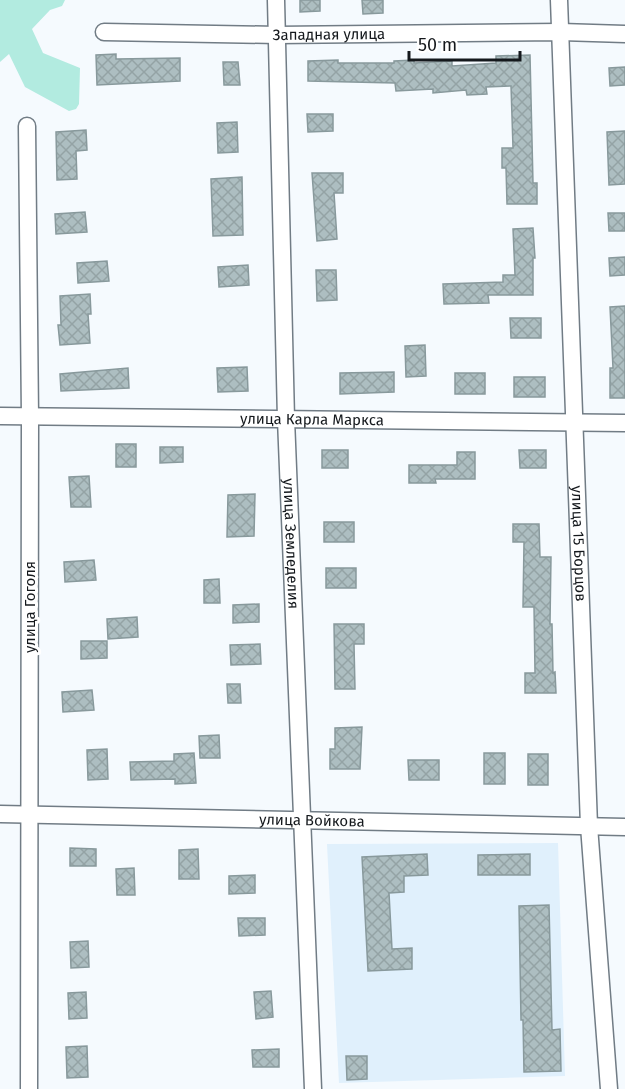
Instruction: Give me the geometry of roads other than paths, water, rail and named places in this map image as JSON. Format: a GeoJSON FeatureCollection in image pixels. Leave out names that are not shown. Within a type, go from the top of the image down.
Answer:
{"type":"FeatureCollection","features":[{"type":"Feature","properties":{"kind":"street","name":"улица Земледелия"},"geometry":{"type":"LineString","coordinates":[[276,0],[286,419],[313,1089]]}},
{"type":"Feature","properties":{"kind":"street","name":"улица 15 Борцов"},"geometry":{"type":"LineString","coordinates":[[559,0],[589,826],[609,1089]]}},
{"type":"Feature","properties":{"kind":"street","name":"Западная улица"},"geometry":{"type":"LineString","coordinates":[[104,32],[277,35],[561,32],[625,34]]}},
{"type":"Feature","properties":{"kind":"street","name":"улица Гоголя"},"geometry":{"type":"LineString","coordinates":[[27,126],[31,815],[29,1089]]}},
{"type":"Feature","properties":{"kind":"street","name":"улица Карла Маркса"},"geometry":{"type":"LineString","coordinates":[[0,416],[625,423]]}},
{"type":"Feature","properties":{"kind":"street","name":"улица Войкова"},"geometry":{"type":"LineString","coordinates":[[0,814],[625,827]]}}]}
